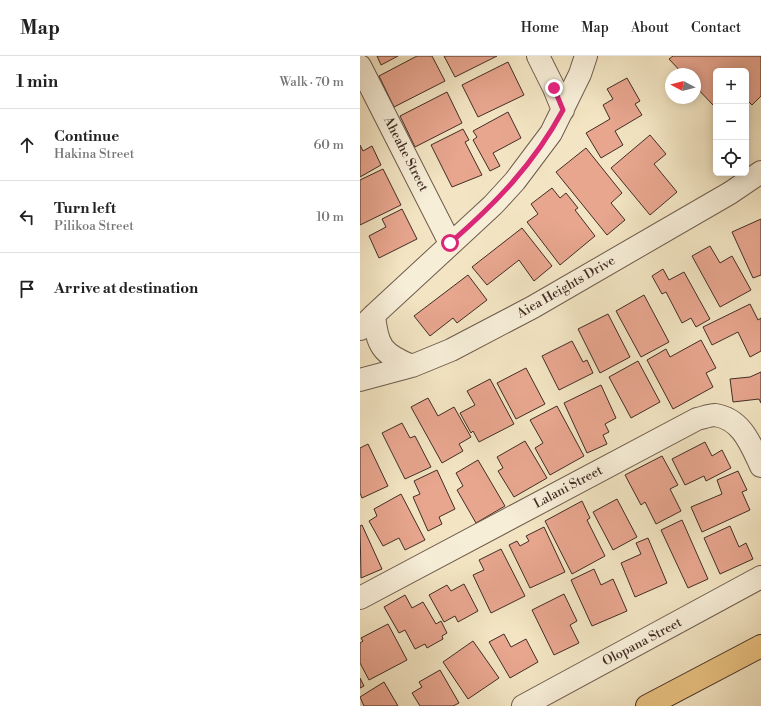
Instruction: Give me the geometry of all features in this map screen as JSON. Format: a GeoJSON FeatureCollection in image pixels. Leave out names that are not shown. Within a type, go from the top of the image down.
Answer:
{"type":"FeatureCollection","features":[{"type":"Feature","properties":{"kind":"highway"},"geometry":{"type":"LineString","coordinates":[[647,706],[761,646]]}},
{"type":"Feature","properties":{"kind":"street"},"geometry":{"type":"LineString","coordinates":[[538,56],[563,110]]}},
{"type":"Feature","properties":{"kind":"street"},"geometry":{"type":"LineString","coordinates":[[412,366],[395,359],[384,352],[365,323],[450,243],[493,205],[515,181],[551,133],[563,110],[586,56]]}},
{"type":"Feature","properties":{"kind":"street","name":"Aheahe Street"},"geometry":{"type":"LineString","coordinates":[[360,66],[450,243]]}},
{"type":"Feature","properties":{"kind":"street","name":"Aiea Heights Drive"},"geometry":{"type":"LineString","coordinates":[[360,380],[412,366],[451,350],[533,307],[730,193],[761,172]]}},
{"type":"Feature","properties":{"kind":"street","name":"Lalani Street"},"geometry":{"type":"LineString","coordinates":[[360,598],[697,419],[715,415],[734,422],[746,435],[761,466]]}},
{"type":"Feature","properties":{"kind":"street","name":"Olopana Street"},"geometry":{"type":"LineString","coordinates":[[523,706],[761,577]]}},
{"type":"Feature","properties":{"kind":"building"},"geometry":{"type":"Polygon","coordinates":[[[377,56],[398,56],[381,65],[377,56]]]}},
{"type":"Feature","properties":{"kind":"building"},"geometry":{"type":"Polygon","coordinates":[[[417,56],[432,56],[445,81],[394,107],[379,76],[417,56]]]}},
{"type":"Feature","properties":{"kind":"building"},"geometry":{"type":"Polygon","coordinates":[[[444,56],[497,56],[455,77],[444,56]]]}},
{"type":"Feature","properties":{"kind":"building"},"geometry":{"type":"Polygon","coordinates":[[[673,56],[761,56],[761,96],[752,105],[749,102],[749,68],[713,68],[713,105],[701,92],[701,68],[677,68],[669,59],[673,56]]]}},
{"type":"Feature","properties":{"kind":"building"},"geometry":{"type":"Polygon","coordinates":[[[508,62],[524,95],[478,117],[462,85],[508,62]]]}},
{"type":"Feature","properties":{"kind":"building"},"geometry":{"type":"Polygon","coordinates":[[[627,78],[640,101],[635,104],[642,115],[615,131],[623,145],[601,158],[586,133],[610,119],[603,105],[613,99],[607,89],[627,78]]]}},
{"type":"Feature","properties":{"kind":"building"},"geometry":{"type":"Polygon","coordinates":[[[447,92],[462,123],[415,147],[400,116],[447,92]]]}},
{"type":"Feature","properties":{"kind":"building"},"geometry":{"type":"Polygon","coordinates":[[[508,112],[521,138],[493,153],[500,166],[490,171],[473,140],[477,137],[473,131],[508,112]]]}},
{"type":"Feature","properties":{"kind":"building"},"geometry":{"type":"Polygon","coordinates":[[[463,129],[469,140],[465,142],[482,175],[452,187],[431,145],[463,129]]]}},
{"type":"Feature","properties":{"kind":"building"},"geometry":{"type":"Polygon","coordinates":[[[650,135],[666,154],[654,164],[677,192],[650,215],[611,168],[650,135]]]}},
{"type":"Feature","properties":{"kind":"building"},"geometry":{"type":"Polygon","coordinates":[[[360,145],[363,151],[372,146],[381,165],[360,177],[360,145]]]}},
{"type":"Feature","properties":{"kind":"building"},"geometry":{"type":"Polygon","coordinates":[[[586,148],[622,193],[611,203],[625,220],[607,235],[556,172],[586,148]]]}},
{"type":"Feature","properties":{"kind":"building"},"geometry":{"type":"Polygon","coordinates":[[[383,169],[401,205],[360,225],[360,180],[383,169]]]}},
{"type":"Feature","properties":{"kind":"building"},"geometry":{"type":"Polygon","coordinates":[[[552,188],[560,198],[566,193],[578,208],[575,210],[595,236],[560,265],[527,222],[538,214],[531,204],[552,188]]]}},
{"type":"Feature","properties":{"kind":"building"},"geometry":{"type":"Polygon","coordinates":[[[402,209],[417,239],[379,258],[369,236],[386,227],[382,219],[402,209]]]}},
{"type":"Feature","properties":{"kind":"building"},"geometry":{"type":"Polygon","coordinates":[[[761,219],[761,275],[753,278],[732,232],[761,219]]]}},
{"type":"Feature","properties":{"kind":"building"},"geometry":{"type":"Polygon","coordinates":[[[522,228],[552,266],[534,281],[519,260],[487,285],[472,267],[522,228]]]}},
{"type":"Feature","properties":{"kind":"building"},"geometry":{"type":"Polygon","coordinates":[[[710,246],[720,263],[732,256],[751,290],[720,307],[692,256],[710,246]]]}},
{"type":"Feature","properties":{"kind":"building"},"geometry":{"type":"Polygon","coordinates":[[[663,269],[669,280],[684,272],[710,319],[696,327],[691,318],[682,323],[666,292],[662,294],[652,276],[663,269]]]}},
{"type":"Feature","properties":{"kind":"building"},"geometry":{"type":"Polygon","coordinates":[[[468,275],[487,300],[457,323],[453,318],[430,336],[414,316],[468,275]]]}},
{"type":"Feature","properties":{"kind":"building"},"geometry":{"type":"Polygon","coordinates":[[[644,295],[669,342],[641,357],[616,311],[644,295]]]}},
{"type":"Feature","properties":{"kind":"building"},"geometry":{"type":"Polygon","coordinates":[[[750,304],[758,320],[761,318],[761,351],[750,357],[738,332],[712,345],[703,327],[750,304]]]}},
{"type":"Feature","properties":{"kind":"building"},"geometry":{"type":"Polygon","coordinates":[[[608,314],[630,357],[600,373],[578,329],[608,314]]]}},
{"type":"Feature","properties":{"kind":"building"},"geometry":{"type":"Polygon","coordinates":[[[701,340],[716,368],[706,373],[713,387],[673,409],[647,360],[666,349],[670,357],[701,340]]]}},
{"type":"Feature","properties":{"kind":"building"},"geometry":{"type":"Polygon","coordinates":[[[572,341],[583,362],[587,360],[593,373],[559,390],[542,356],[572,341]]]}},
{"type":"Feature","properties":{"kind":"building"},"geometry":{"type":"Polygon","coordinates":[[[638,361],[660,402],[631,418],[609,377],[638,361]]]}},
{"type":"Feature","properties":{"kind":"building"},"geometry":{"type":"Polygon","coordinates":[[[526,368],[545,404],[516,419],[497,383],[526,368]]]}},
{"type":"Feature","properties":{"kind":"building"},"geometry":{"type":"Polygon","coordinates":[[[761,372],[761,403],[759,399],[733,402],[730,379],[750,377],[761,372]]]}},
{"type":"Feature","properties":{"kind":"building"},"geometry":{"type":"Polygon","coordinates":[[[490,379],[514,424],[479,442],[473,431],[471,433],[460,413],[475,405],[467,391],[490,379]]]}},
{"type":"Feature","properties":{"kind":"building"},"geometry":{"type":"Polygon","coordinates":[[[601,385],[616,418],[605,424],[609,432],[603,435],[607,444],[587,453],[564,403],[601,385]]]}},
{"type":"Feature","properties":{"kind":"building"},"geometry":{"type":"Polygon","coordinates":[[[428,398],[438,416],[454,407],[471,437],[459,444],[463,451],[442,463],[411,407],[428,398]]]}},
{"type":"Feature","properties":{"kind":"building"},"geometry":{"type":"Polygon","coordinates":[[[557,406],[584,456],[550,475],[535,448],[543,443],[530,420],[557,406]]]}},
{"type":"Feature","properties":{"kind":"building"},"geometry":{"type":"Polygon","coordinates":[[[402,423],[410,438],[415,436],[431,467],[405,479],[382,433],[402,423]]]}},
{"type":"Feature","properties":{"kind":"building"},"geometry":{"type":"Polygon","coordinates":[[[525,441],[547,478],[514,497],[498,471],[503,468],[497,457],[525,441]]]}},
{"type":"Feature","properties":{"kind":"building"},"geometry":{"type":"Polygon","coordinates":[[[705,442],[712,456],[722,450],[731,468],[706,481],[704,476],[685,485],[672,459],[705,442]]]}},
{"type":"Feature","properties":{"kind":"building"},"geometry":{"type":"Polygon","coordinates":[[[368,444],[388,486],[362,498],[360,493],[360,448],[368,444]]]}},
{"type":"Feature","properties":{"kind":"building"},"geometry":{"type":"Polygon","coordinates":[[[662,456],[678,485],[670,489],[681,511],[656,524],[645,502],[641,505],[625,475],[662,456]]]}},
{"type":"Feature","properties":{"kind":"building"},"geometry":{"type":"Polygon","coordinates":[[[478,460],[505,506],[476,523],[457,490],[463,486],[456,473],[478,460]]]}},
{"type":"Feature","properties":{"kind":"building"},"geometry":{"type":"Polygon","coordinates":[[[437,470],[455,509],[439,517],[442,524],[428,531],[413,497],[420,494],[414,481],[437,470]]]}},
{"type":"Feature","properties":{"kind":"building"},"geometry":{"type":"Polygon","coordinates":[[[738,471],[747,490],[742,492],[750,510],[702,532],[691,507],[722,494],[717,480],[738,471]]]}},
{"type":"Feature","properties":{"kind":"building"},"geometry":{"type":"Polygon","coordinates":[[[401,494],[425,540],[405,550],[399,538],[383,546],[369,521],[377,516],[374,509],[401,494]]]}},
{"type":"Feature","properties":{"kind":"building"},"geometry":{"type":"Polygon","coordinates":[[[617,499],[637,537],[613,550],[593,512],[617,499]]]}},
{"type":"Feature","properties":{"kind":"building"},"geometry":{"type":"Polygon","coordinates":[[[582,501],[590,518],[587,520],[605,556],[572,574],[545,521],[582,501]]]}},
{"type":"Feature","properties":{"kind":"building"},"geometry":{"type":"Polygon","coordinates":[[[682,520],[708,579],[688,588],[661,530],[682,520]]]}},
{"type":"Feature","properties":{"kind":"building"},"geometry":{"type":"Polygon","coordinates":[[[362,525],[382,569],[361,578],[360,526],[362,525]]]}},
{"type":"Feature","properties":{"kind":"building"},"geometry":{"type":"Polygon","coordinates":[[[730,526],[739,547],[746,543],[753,559],[720,574],[704,538],[730,526]]]}},
{"type":"Feature","properties":{"kind":"building"},"geometry":{"type":"Polygon","coordinates":[[[544,527],[565,572],[530,588],[509,545],[517,541],[520,546],[529,541],[526,536],[544,527]]]}},
{"type":"Feature","properties":{"kind":"building"},"geometry":{"type":"Polygon","coordinates":[[[648,538],[667,583],[635,597],[621,563],[641,554],[636,543],[648,538]]]}},
{"type":"Feature","properties":{"kind":"building"},"geometry":{"type":"Polygon","coordinates":[[[501,549],[525,596],[491,613],[473,575],[484,570],[479,560],[501,549]]]}},
{"type":"Feature","properties":{"kind":"building"},"geometry":{"type":"Polygon","coordinates":[[[594,569],[601,585],[613,579],[627,611],[592,626],[571,580],[594,569]]]}},
{"type":"Feature","properties":{"kind":"building"},"geometry":{"type":"Polygon","coordinates":[[[464,584],[478,611],[458,622],[455,616],[444,622],[429,595],[447,585],[451,591],[464,584]]]}},
{"type":"Feature","properties":{"kind":"building"},"geometry":{"type":"Polygon","coordinates":[[[564,594],[577,621],[570,625],[579,643],[554,655],[532,610],[564,594]]]}},
{"type":"Feature","properties":{"kind":"building"},"geometry":{"type":"Polygon","coordinates":[[[405,595],[412,608],[423,602],[436,624],[441,621],[447,633],[442,636],[443,639],[427,648],[425,644],[415,649],[405,630],[399,633],[384,607],[405,595]]]}},
{"type":"Feature","properties":{"kind":"building"},"geometry":{"type":"Polygon","coordinates":[[[388,624],[407,660],[369,680],[360,663],[360,643],[363,641],[361,638],[388,624]]]}},
{"type":"Feature","properties":{"kind":"building"},"geometry":{"type":"Polygon","coordinates":[[[504,634],[511,647],[526,639],[538,662],[510,678],[489,642],[504,634]]]}},
{"type":"Feature","properties":{"kind":"building"},"geometry":{"type":"Polygon","coordinates":[[[473,641],[499,678],[468,699],[443,662],[473,641]]]}},
{"type":"Feature","properties":{"kind":"building"},"geometry":{"type":"Polygon","coordinates":[[[440,670],[459,703],[453,706],[420,706],[412,693],[422,687],[419,682],[440,670]]]}},
{"type":"Feature","properties":{"kind":"building"},"geometry":{"type":"Polygon","coordinates":[[[360,678],[364,686],[360,688],[360,678]]]}},
{"type":"Feature","properties":{"kind":"building"},"geometry":{"type":"Polygon","coordinates":[[[384,682],[398,706],[364,706],[360,697],[384,682]]]}},
{"type":"Feature","properties":{"kind":"route"},"geometry":{"type":"LineString","coordinates":[[450,243],[493,205],[515,181],[551,133],[563,110],[554,88]]}}]}
